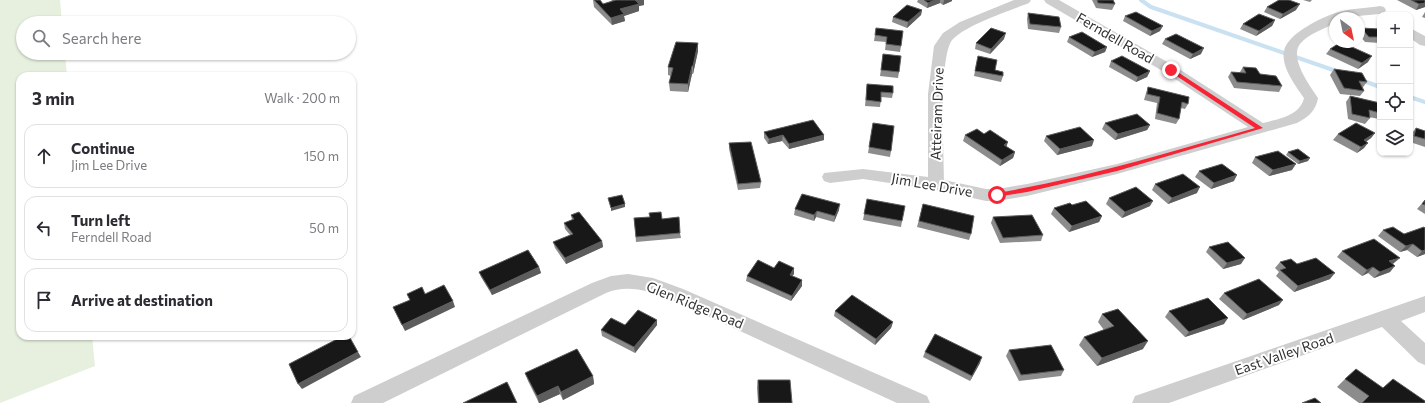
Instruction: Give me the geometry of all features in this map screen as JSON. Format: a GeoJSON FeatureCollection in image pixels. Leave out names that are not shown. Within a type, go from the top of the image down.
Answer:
{"type":"FeatureCollection","features":[{"type":"Feature","properties":{"kind":"street","name":"Atteiram Drive"},"geometry":{"type":"LineString","coordinates":[[936,184],[935,94],[941,46],[948,36],[965,25],[1025,0]]}},
{"type":"Feature","properties":{"kind":"street","name":"Ferndell Road"},"geometry":{"type":"LineString","coordinates":[[1050,0],[1171,70],[1260,128]]}},
{"type":"Feature","properties":{"kind":"street"},"geometry":{"type":"LineString","coordinates":[[1363,0],[1384,12]]}},
{"type":"Feature","properties":{"kind":"street","name":"Jim Lee Drive"},"geometry":{"type":"LineString","coordinates":[[1365,13],[1377,12]]}},
{"type":"Feature","properties":{"kind":"street","name":"Jim Lee Drive"},"geometry":{"type":"LineString","coordinates":[[830,177],[863,174],[936,184],[986,195],[997,195],[1027,190],[1117,168],[1292,120],[1310,106],[1311,98],[1303,88],[1292,65],[1291,49],[1293,44],[1303,35],[1329,21]]}},
{"type":"Feature","properties":{"kind":"street"},"geometry":{"type":"LineString","coordinates":[[1413,34],[1425,42]]}},
{"type":"Feature","properties":{"kind":"street","name":"Glen Ridge Road"},"geometry":{"type":"LineString","coordinates":[[362,403],[600,288],[621,281],[632,281],[647,284],[682,297],[813,354],[919,403]]}},
{"type":"Feature","properties":{"kind":"street","name":"East Valley Road"},"geometry":{"type":"LineString","coordinates":[[1143,403],[1425,304]]}},
{"type":"Feature","properties":{"kind":"street"},"geometry":{"type":"LineString","coordinates":[[1385,318],[1425,356]]}},
{"type":"Feature","properties":{"kind":"green space"},"geometry":{"type":"Polygon","coordinates":[[[0,0],[60,0],[61,16],[16,16],[16,60],[66,60],[67,72],[16,72],[16,340],[92,340],[95,366],[0,403],[0,0]]]}},
{"type":"Feature","properties":{"kind":"building"},"geometry":{"type":"Polygon","coordinates":[[[594,0],[600,0],[603,4],[616,0],[635,0],[639,4],[620,9],[624,14],[611,18],[594,0]]]}},
{"type":"Feature","properties":{"kind":"building"},"geometry":{"type":"Polygon","coordinates":[[[924,0],[935,0],[928,3],[924,0]]]}},
{"type":"Feature","properties":{"kind":"building"},"geometry":{"type":"Polygon","coordinates":[[[1097,0],[1113,0],[1115,4],[1098,3],[1097,0]]]}},
{"type":"Feature","properties":{"kind":"building"},"geometry":{"type":"Polygon","coordinates":[[[1279,0],[1289,0],[1300,4],[1283,14],[1267,7],[1279,0]]]}},
{"type":"Feature","properties":{"kind":"building"},"geometry":{"type":"Polygon","coordinates":[[[1411,0],[1425,0],[1425,3],[1419,4],[1411,0]]]}},
{"type":"Feature","properties":{"kind":"building"},"geometry":{"type":"Polygon","coordinates":[[[907,5],[922,10],[908,22],[893,17],[907,5]]]}},
{"type":"Feature","properties":{"kind":"building"},"geometry":{"type":"Polygon","coordinates":[[[1136,12],[1163,26],[1152,31],[1125,16],[1136,12]]]}},
{"type":"Feature","properties":{"kind":"building"},"geometry":{"type":"Polygon","coordinates":[[[1028,13],[1059,17],[1061,27],[1030,24],[1028,13]]]}},
{"type":"Feature","properties":{"kind":"building"},"geometry":{"type":"Polygon","coordinates":[[[1259,14],[1275,20],[1259,31],[1243,24],[1259,14]]]}},
{"type":"Feature","properties":{"kind":"building"},"geometry":{"type":"Polygon","coordinates":[[[876,28],[903,31],[901,46],[886,44],[887,37],[875,35],[876,28]]]}},
{"type":"Feature","properties":{"kind":"building"},"geometry":{"type":"Polygon","coordinates":[[[991,28],[1006,33],[991,49],[976,43],[991,28]]]}},
{"type":"Feature","properties":{"kind":"building"},"geometry":{"type":"Polygon","coordinates":[[[1365,28],[1377,29],[1377,37],[1369,37],[1365,32],[1365,28]]]}},
{"type":"Feature","properties":{"kind":"building"},"geometry":{"type":"Polygon","coordinates":[[[1082,32],[1107,47],[1095,52],[1069,37],[1082,32]]]}},
{"type":"Feature","properties":{"kind":"building"},"geometry":{"type":"Polygon","coordinates":[[[1176,34],[1204,48],[1193,54],[1165,39],[1176,34]]]}},
{"type":"Feature","properties":{"kind":"building"},"geometry":{"type":"Polygon","coordinates":[[[676,42],[698,43],[688,84],[669,83],[673,68],[668,67],[676,42]]]}},
{"type":"Feature","properties":{"kind":"building"},"geometry":{"type":"Polygon","coordinates":[[[1354,48],[1372,56],[1362,63],[1330,49],[1354,48]]]}},
{"type":"Feature","properties":{"kind":"building"},"geometry":{"type":"Polygon","coordinates":[[[883,54],[901,56],[899,72],[881,70],[883,54]]]}},
{"type":"Feature","properties":{"kind":"building"},"geometry":{"type":"Polygon","coordinates":[[[978,56],[997,60],[995,70],[1003,72],[1003,76],[975,71],[978,56]]]}},
{"type":"Feature","properties":{"kind":"building"},"geometry":{"type":"Polygon","coordinates":[[[1122,56],[1150,71],[1138,77],[1111,61],[1122,56]]]}},
{"type":"Feature","properties":{"kind":"building"},"geometry":{"type":"Polygon","coordinates":[[[1243,67],[1256,68],[1260,74],[1276,76],[1282,86],[1237,82],[1231,72],[1246,73],[1243,67]]]}},
{"type":"Feature","properties":{"kind":"building"},"geometry":{"type":"Polygon","coordinates":[[[1334,69],[1362,73],[1367,82],[1359,81],[1364,91],[1344,88],[1334,69]]]}},
{"type":"Feature","properties":{"kind":"building"},"geometry":{"type":"Polygon","coordinates":[[[867,84],[893,86],[893,93],[881,92],[881,102],[866,100],[867,84]]]}},
{"type":"Feature","properties":{"kind":"building"},"geometry":{"type":"Polygon","coordinates":[[[1148,87],[1189,97],[1188,104],[1182,102],[1179,119],[1157,113],[1160,97],[1147,94],[1148,87]]]}},
{"type":"Feature","properties":{"kind":"building"},"geometry":{"type":"Polygon","coordinates":[[[1350,96],[1377,102],[1377,112],[1369,110],[1370,118],[1352,114],[1350,96]]]}},
{"type":"Feature","properties":{"kind":"building"},"geometry":{"type":"Polygon","coordinates":[[[1137,114],[1150,125],[1118,134],[1105,123],[1137,114]]]}},
{"type":"Feature","properties":{"kind":"building"},"geometry":{"type":"Polygon","coordinates":[[[813,120],[824,135],[789,144],[783,135],[769,139],[764,132],[813,120]]]}},
{"type":"Feature","properties":{"kind":"building"},"geometry":{"type":"Polygon","coordinates":[[[873,123],[894,126],[891,151],[869,147],[873,123]]]}},
{"type":"Feature","properties":{"kind":"building"},"geometry":{"type":"Polygon","coordinates":[[[1356,123],[1375,133],[1364,140],[1368,143],[1361,147],[1338,134],[1356,123]]]}},
{"type":"Feature","properties":{"kind":"building"},"geometry":{"type":"Polygon","coordinates":[[[1080,127],[1094,140],[1060,149],[1046,136],[1080,127]]]}},
{"type":"Feature","properties":{"kind":"building"},"geometry":{"type":"Polygon","coordinates":[[[1416,128],[1425,131],[1425,139],[1414,136],[1416,128]]]}},
{"type":"Feature","properties":{"kind":"building"},"geometry":{"type":"Polygon","coordinates":[[[977,129],[984,134],[990,130],[1008,142],[1004,145],[1015,152],[1002,160],[965,135],[977,129]]]}},
{"type":"Feature","properties":{"kind":"building"},"geometry":{"type":"Polygon","coordinates":[[[751,142],[761,182],[738,184],[729,143],[751,142]]]}},
{"type":"Feature","properties":{"kind":"building"},"geometry":{"type":"Polygon","coordinates":[[[1298,149],[1310,158],[1300,161],[1288,152],[1298,149]]]}},
{"type":"Feature","properties":{"kind":"building"},"geometry":{"type":"Polygon","coordinates":[[[1278,151],[1296,164],[1273,170],[1255,157],[1278,151]]]}},
{"type":"Feature","properties":{"kind":"building"},"geometry":{"type":"Polygon","coordinates":[[[1222,164],[1237,175],[1214,183],[1199,171],[1222,164]]]}},
{"type":"Feature","properties":{"kind":"building"},"geometry":{"type":"Polygon","coordinates":[[[1183,174],[1200,187],[1172,198],[1155,184],[1183,174]]]}},
{"type":"Feature","properties":{"kind":"building"},"geometry":{"type":"Polygon","coordinates":[[[1136,187],[1153,201],[1125,212],[1109,198],[1136,187]]]}},
{"type":"Feature","properties":{"kind":"building"},"geometry":{"type":"Polygon","coordinates":[[[802,194],[840,204],[835,216],[817,211],[814,215],[795,209],[802,194]]]}},
{"type":"Feature","properties":{"kind":"building"},"geometry":{"type":"Polygon","coordinates":[[[622,195],[625,204],[611,208],[608,198],[622,195]]]}},
{"type":"Feature","properties":{"kind":"building"},"geometry":{"type":"Polygon","coordinates":[[[867,199],[905,206],[902,221],[864,214],[867,199]]]}},
{"type":"Feature","properties":{"kind":"building"},"geometry":{"type":"Polygon","coordinates":[[[1086,201],[1102,216],[1072,226],[1054,208],[1070,203],[1072,205],[1086,201]]]}},
{"type":"Feature","properties":{"kind":"building"},"geometry":{"type":"Polygon","coordinates":[[[923,204],[974,216],[971,234],[919,221],[923,204]]]}},
{"type":"Feature","properties":{"kind":"building"},"geometry":{"type":"Polygon","coordinates":[[[579,212],[602,241],[565,258],[553,242],[573,234],[564,223],[574,219],[571,215],[579,212]]]}},
{"type":"Feature","properties":{"kind":"building"},"geometry":{"type":"Polygon","coordinates":[[[661,212],[662,219],[679,217],[680,233],[636,237],[634,218],[650,217],[649,213],[661,212]]]}},
{"type":"Feature","properties":{"kind":"building"},"geometry":{"type":"Polygon","coordinates":[[[1032,215],[1043,235],[1003,238],[993,217],[1032,215]]]}},
{"type":"Feature","properties":{"kind":"building"},"geometry":{"type":"Polygon","coordinates":[[[1393,227],[1404,234],[1424,227],[1425,250],[1422,251],[1413,244],[1406,246],[1383,230],[1393,227]]]}},
{"type":"Feature","properties":{"kind":"building"},"geometry":{"type":"Polygon","coordinates":[[[1374,239],[1400,258],[1389,261],[1395,266],[1380,272],[1373,267],[1367,270],[1342,251],[1374,239]]]}},
{"type":"Feature","properties":{"kind":"building"},"geometry":{"type":"Polygon","coordinates":[[[1228,242],[1245,258],[1227,263],[1209,247],[1228,242]]]}},
{"type":"Feature","properties":{"kind":"building"},"geometry":{"type":"Polygon","coordinates":[[[528,250],[539,267],[490,290],[479,272],[528,250]]]}},
{"type":"Feature","properties":{"kind":"building"},"geometry":{"type":"Polygon","coordinates":[[[1316,258],[1335,273],[1298,286],[1280,270],[1286,268],[1280,262],[1291,259],[1297,264],[1316,258]]]}},
{"type":"Feature","properties":{"kind":"building"},"geometry":{"type":"Polygon","coordinates":[[[758,260],[774,268],[779,261],[794,268],[790,275],[802,280],[792,296],[747,276],[758,260]]]}},
{"type":"Feature","properties":{"kind":"building"},"geometry":{"type":"Polygon","coordinates":[[[1259,279],[1283,300],[1247,314],[1224,293],[1259,279]]]}},
{"type":"Feature","properties":{"kind":"building"},"geometry":{"type":"Polygon","coordinates":[[[444,285],[453,301],[402,325],[393,307],[410,300],[407,294],[422,287],[425,294],[444,285]]]}},
{"type":"Feature","properties":{"kind":"building"},"geometry":{"type":"Polygon","coordinates":[[[852,295],[893,322],[876,339],[835,311],[852,295]]]}},
{"type":"Feature","properties":{"kind":"building"},"geometry":{"type":"Polygon","coordinates":[[[1208,298],[1228,318],[1189,332],[1169,311],[1208,298]]]}},
{"type":"Feature","properties":{"kind":"building"},"geometry":{"type":"Polygon","coordinates":[[[1118,309],[1148,341],[1102,358],[1084,337],[1114,326],[1102,314],[1118,309]]]}},
{"type":"Feature","properties":{"kind":"building"},"geometry":{"type":"Polygon","coordinates":[[[638,310],[657,320],[634,347],[601,330],[611,318],[625,325],[638,310]]]}},
{"type":"Feature","properties":{"kind":"building"},"geometry":{"type":"Polygon","coordinates":[[[935,334],[982,357],[972,376],[925,352],[935,334]]]}},
{"type":"Feature","properties":{"kind":"building"},"geometry":{"type":"Polygon","coordinates":[[[335,340],[351,340],[358,352],[298,384],[289,364],[335,340]]]}},
{"type":"Feature","properties":{"kind":"building"},"geometry":{"type":"Polygon","coordinates":[[[1051,345],[1064,370],[1021,375],[1009,350],[1051,345]]]}},
{"type":"Feature","properties":{"kind":"building"},"geometry":{"type":"Polygon","coordinates":[[[577,349],[593,376],[561,392],[558,386],[537,396],[525,373],[577,349]]]}},
{"type":"Feature","properties":{"kind":"building"},"geometry":{"type":"Polygon","coordinates":[[[1356,369],[1383,388],[1393,379],[1425,401],[1425,403],[1362,403],[1369,396],[1345,379],[1356,369]]]}},
{"type":"Feature","properties":{"kind":"building"},"geometry":{"type":"Polygon","coordinates":[[[758,380],[790,380],[792,403],[759,403],[758,380]]]}},
{"type":"Feature","properties":{"kind":"building"},"geometry":{"type":"Polygon","coordinates":[[[507,382],[517,403],[463,403],[507,382]]]}},
{"type":"Feature","properties":{"kind":"building"},"geometry":{"type":"Polygon","coordinates":[[[1315,398],[1321,403],[1302,403],[1315,398]]]}},
{"type":"Feature","properties":{"kind":"waterway"},"geometry":{"type":"LineString","coordinates":[[1141,0],[1151,7],[1339,72]]}},
{"type":"Feature","properties":{"kind":"waterway"},"geometry":{"type":"LineString","coordinates":[[1361,80],[1377,86]]}},
{"type":"Feature","properties":{"kind":"waterway"},"geometry":{"type":"LineString","coordinates":[[1413,98],[1425,102]]}},
{"type":"Feature","properties":{"kind":"route"},"geometry":{"type":"LineString","coordinates":[[997,195],[1027,190],[1117,168],[1260,128],[1171,70]]}}]}
